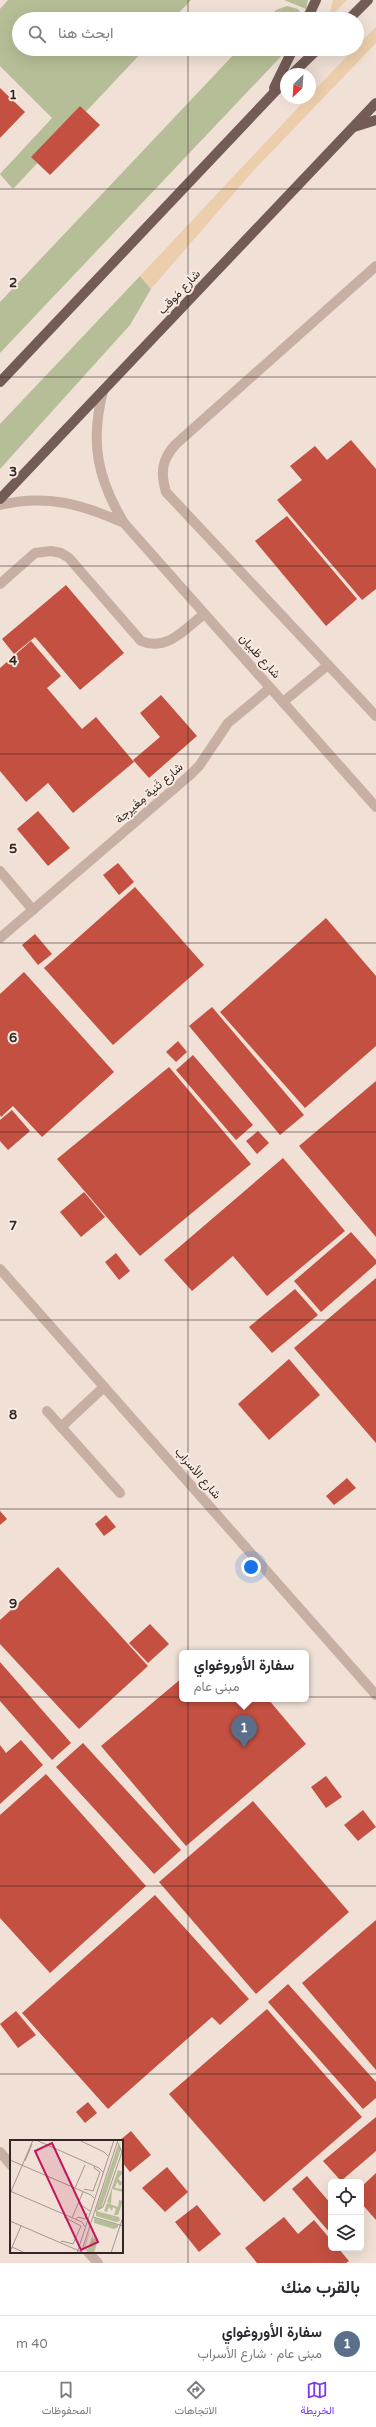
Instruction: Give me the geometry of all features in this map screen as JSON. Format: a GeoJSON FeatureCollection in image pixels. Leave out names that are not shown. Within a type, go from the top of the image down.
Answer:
{"type":"FeatureCollection","features":[{"type":"Feature","properties":{"kind":"main road"},"geometry":{"type":"LineString","coordinates":[[310,12],[316,0]]}},
{"type":"Feature","properties":{"kind":"main road"},"geometry":{"type":"LineString","coordinates":[[356,12],[368,0]]}},
{"type":"Feature","properties":{"kind":"main road"},"geometry":{"type":"LineString","coordinates":[[270,96],[290,56]]}},
{"type":"Feature","properties":{"kind":"main road"},"geometry":{"type":"LineString","coordinates":[[298,68],[311,56]]}},
{"type":"Feature","properties":{"kind":"main road"},"geometry":{"type":"LineString","coordinates":[[0,382],[280,86]]}},
{"type":"Feature","properties":{"kind":"main road","name":"شارع مَوقب"},"geometry":{"type":"LineString","coordinates":[[0,499],[376,103]]}},
{"type":"Feature","properties":{"kind":"main road"},"geometry":{"type":"LineString","coordinates":[[352,128],[376,120]]}},
{"type":"Feature","properties":{"kind":"street"},"geometry":{"type":"LineString","coordinates":[[376,266],[176,444],[167,454],[162,467],[162,479],[166,492],[376,716]]}},
{"type":"Feature","properties":{"kind":"street","name":"شارع ظبيان"},"geometry":{"type":"LineString","coordinates":[[103,391],[98,413],[96,436],[98,460],[106,489],[124,523],[376,807]]}},
{"type":"Feature","properties":{"kind":"street","name":"شارع ظبيان"},"geometry":{"type":"LineString","coordinates":[[0,505],[37,499],[59,501],[81,505],[124,523]]}},
{"type":"Feature","properties":{"kind":"street"},"geometry":{"type":"LineString","coordinates":[[0,584],[35,553],[51,551],[69,558],[141,641],[150,645],[167,643],[204,614]]}},
{"type":"Feature","properties":{"kind":"street"},"geometry":{"type":"LineString","coordinates":[[283,702],[328,665]]}},
{"type":"Feature","properties":{"kind":"street","name":"شارع ثَنية مِغَيرجة"},"geometry":{"type":"LineString","coordinates":[[0,938],[190,775],[199,766],[228,723],[270,688]]}},
{"type":"Feature","properties":{"kind":"street"},"geometry":{"type":"LineString","coordinates":[[0,871],[33,910]]}},
{"type":"Feature","properties":{"kind":"street","name":"شارع الأسراب"},"geometry":{"type":"LineString","coordinates":[[0,1269],[376,1695]]}},
{"type":"Feature","properties":{"kind":"street"},"geometry":{"type":"LineString","coordinates":[[61,1427],[104,1387]]}},
{"type":"Feature","properties":{"kind":"street"},"geometry":{"type":"LineString","coordinates":[[47,1411],[120,1493]]}},
{"type":"Feature","properties":{"kind":"street"},"geometry":{"type":"LineString","coordinates":[[0,2152],[10,2164]]}},
{"type":"Feature","properties":{"kind":"street"},"geometry":{"type":"LineString","coordinates":[[89,2253],[98,2263]]}},
{"type":"Feature","properties":{"kind":"green space"},"geometry":{"type":"Polygon","coordinates":[[[8,0],[191,0],[180,12],[12,12],[12,56],[138,56],[13,189],[0,174],[52,118],[0,66],[0,9],[8,0]]]}},
{"type":"Feature","properties":{"kind":"green space"},"geometry":{"type":"Polygon","coordinates":[[[284,0],[308,0],[306,9],[284,0]]]}},
{"type":"Feature","properties":{"kind":"green space"},"geometry":{"type":"Polygon","coordinates":[[[287,6],[298,9],[300,12],[274,12],[287,6]]]}},
{"type":"Feature","properties":{"kind":"green space"},"geometry":{"type":"Polygon","coordinates":[[[232,56],[281,56],[0,353],[0,302],[232,56]]]}},
{"type":"Feature","properties":{"kind":"green space"},"geometry":{"type":"Polygon","coordinates":[[[140,276],[151,289],[130,325],[0,469],[0,424],[140,276]]]}},
{"type":"Feature","properties":{"kind":"sand"},"geometry":{"type":"Polygon","coordinates":[[[333,0],[347,0],[335,12],[330,12],[333,0]]]}},
{"type":"Feature","properties":{"kind":"sand"},"geometry":{"type":"Polygon","coordinates":[[[376,27],[376,43],[364,55],[364,39],[376,27]]]}},
{"type":"Feature","properties":{"kind":"sand"},"geometry":{"type":"Polygon","coordinates":[[[347,56],[364,56],[254,170],[151,289],[140,276],[301,104],[316,104],[316,89],[347,56]]]}},
{"type":"Feature","properties":{"kind":"building"},"geometry":{"type":"Polygon","coordinates":[[[0,88],[25,112],[0,138],[0,88]]]}},
{"type":"Feature","properties":{"kind":"building"},"geometry":{"type":"Polygon","coordinates":[[[80,106],[100,125],[50,175],[31,157],[80,106]]]}},
{"type":"Feature","properties":{"kind":"building"},"geometry":{"type":"Polygon","coordinates":[[[351,440],[376,469],[376,589],[362,600],[277,500],[302,480],[290,466],[315,446],[327,460],[351,440]]]}},
{"type":"Feature","properties":{"kind":"building"},"geometry":{"type":"Polygon","coordinates":[[[287,516],[357,599],[326,626],[255,541],[287,516]]]}},
{"type":"Feature","properties":{"kind":"building"},"geometry":{"type":"Polygon","coordinates":[[[66,585],[124,653],[80,690],[35,637],[14,654],[2,639],[66,585]]]}},
{"type":"Feature","properties":{"kind":"building"},"geometry":{"type":"Polygon","coordinates":[[[31,641],[61,676],[47,688],[82,729],[96,717],[134,762],[73,813],[48,783],[26,802],[0,771],[0,668],[31,641]]]}},
{"type":"Feature","properties":{"kind":"building"},"geometry":{"type":"Polygon","coordinates":[[[161,695],[197,736],[149,778],[133,760],[160,737],[140,713],[161,695]]]}},
{"type":"Feature","properties":{"kind":"building"},"geometry":{"type":"Polygon","coordinates":[[[38,811],[70,848],[48,866],[17,829],[38,811]]]}},
{"type":"Feature","properties":{"kind":"building"},"geometry":{"type":"Polygon","coordinates":[[[118,863],[134,882],[119,895],[103,875],[118,863]]]}},
{"type":"Feature","properties":{"kind":"building"},"geometry":{"type":"Polygon","coordinates":[[[135,887],[204,965],[113,1045],[44,968],[135,887]]]}},
{"type":"Feature","properties":{"kind":"building"},"geometry":{"type":"Polygon","coordinates":[[[326,918],[376,976],[376,1046],[305,1108],[220,1012],[326,918]]]}},
{"type":"Feature","properties":{"kind":"building"},"geometry":{"type":"Polygon","coordinates":[[[35,934],[52,954],[38,965],[22,945],[35,934]]]}},
{"type":"Feature","properties":{"kind":"building"},"geometry":{"type":"Polygon","coordinates":[[[24,972],[114,1072],[42,1137],[13,1106],[1,1117],[0,1115],[0,994],[24,972]]]}},
{"type":"Feature","properties":{"kind":"building"},"geometry":{"type":"Polygon","coordinates":[[[212,1007],[304,1115],[280,1135],[189,1026],[212,1007]]]}},
{"type":"Feature","properties":{"kind":"building"},"geometry":{"type":"Polygon","coordinates":[[[178,1041],[187,1052],[176,1062],[166,1052],[178,1041]]]}},
{"type":"Feature","properties":{"kind":"building"},"geometry":{"type":"Polygon","coordinates":[[[193,1055],[253,1125],[236,1140],[176,1070],[193,1055]]]}},
{"type":"Feature","properties":{"kind":"building"},"geometry":{"type":"Polygon","coordinates":[[[169,1067],[251,1164],[140,1256],[57,1159],[169,1067]]]}},
{"type":"Feature","properties":{"kind":"building"},"geometry":{"type":"Polygon","coordinates":[[[376,1081],[376,1237],[299,1146],[376,1081]]]}},
{"type":"Feature","properties":{"kind":"building"},"geometry":{"type":"Polygon","coordinates":[[[12,1110],[30,1131],[8,1150],[0,1141],[0,1120],[12,1110]]]}},
{"type":"Feature","properties":{"kind":"building"},"geometry":{"type":"Polygon","coordinates":[[[258,1131],[269,1143],[257,1154],[246,1141],[258,1131]]]}},
{"type":"Feature","properties":{"kind":"building"},"geometry":{"type":"Polygon","coordinates":[[[283,1158],[345,1231],[267,1296],[233,1256],[192,1291],[164,1260],[283,1158]]]}},
{"type":"Feature","properties":{"kind":"building"},"geometry":{"type":"Polygon","coordinates":[[[84,1192],[105,1217],[81,1237],[60,1212],[84,1192]]]}},
{"type":"Feature","properties":{"kind":"building"},"geometry":{"type":"Polygon","coordinates":[[[351,1232],[376,1260],[376,1264],[321,1312],[294,1281],[351,1232]]]}},
{"type":"Feature","properties":{"kind":"building"},"geometry":{"type":"Polygon","coordinates":[[[116,1253],[130,1271],[119,1280],[105,1262],[116,1253]]]}},
{"type":"Feature","properties":{"kind":"building"},"geometry":{"type":"Polygon","coordinates":[[[376,1278],[376,1443],[294,1348],[376,1278]]]}},
{"type":"Feature","properties":{"kind":"building"},"geometry":{"type":"Polygon","coordinates":[[[295,1289],[318,1315],[272,1353],[249,1327],[295,1289]]]}},
{"type":"Feature","properties":{"kind":"building"},"geometry":{"type":"Polygon","coordinates":[[[289,1359],[320,1395],[269,1440],[238,1404],[289,1359]]]}},
{"type":"Feature","properties":{"kind":"building"},"geometry":{"type":"Polygon","coordinates":[[[347,1478],[356,1488],[334,1505],[326,1496],[347,1478]]]}},
{"type":"Feature","properties":{"kind":"building"},"geometry":{"type":"Polygon","coordinates":[[[0,1511],[7,1519],[0,1525],[0,1511]]]}},
{"type":"Feature","properties":{"kind":"building"},"geometry":{"type":"Polygon","coordinates":[[[106,1515],[116,1527],[104,1536],[95,1524],[106,1515]]]}},
{"type":"Feature","properties":{"kind":"building"},"geometry":{"type":"Polygon","coordinates":[[[58,1567],[148,1666],[79,1729],[0,1644],[0,1620],[58,1567]]]}},
{"type":"Feature","properties":{"kind":"building"},"geometry":{"type":"Polygon","coordinates":[[[150,1624],[169,1644],[148,1663],[129,1643],[150,1624]]]}},
{"type":"Feature","properties":{"kind":"building"},"geometry":{"type":"Polygon","coordinates":[[[0,1662],[71,1743],[52,1760],[0,1701],[0,1662]]]}},
{"type":"Feature","properties":{"kind":"building"},"geometry":{"type":"Polygon","coordinates":[[[179,1681],[179,1702],[271,1702],[306,1744],[186,1846],[101,1746],[179,1681]]]}},
{"type":"Feature","properties":{"kind":"building"},"geometry":{"type":"Polygon","coordinates":[[[21,1740],[43,1765],[0,1804],[0,1745],[6,1753],[21,1740]]]}},
{"type":"Feature","properties":{"kind":"building"},"geometry":{"type":"Polygon","coordinates":[[[83,1743],[181,1850],[154,1874],[56,1767],[83,1743]]]}},
{"type":"Feature","properties":{"kind":"building"},"geometry":{"type":"Polygon","coordinates":[[[46,1774],[146,1886],[50,1973],[0,1918],[0,1815],[46,1774]]]}},
{"type":"Feature","properties":{"kind":"building"},"geometry":{"type":"Polygon","coordinates":[[[326,1776],[342,1797],[326,1808],[311,1787],[326,1776]]]}},
{"type":"Feature","properties":{"kind":"building"},"geometry":{"type":"Polygon","coordinates":[[[253,1801],[349,1912],[256,1994],[159,1882],[253,1801]]]}},
{"type":"Feature","properties":{"kind":"building"},"geometry":{"type":"Polygon","coordinates":[[[363,1810],[376,1827],[358,1841],[344,1825],[363,1810]]]}},
{"type":"Feature","properties":{"kind":"building"},"geometry":{"type":"Polygon","coordinates":[[[155,1895],[249,1999],[220,2025],[212,2017],[108,2109],[22,2013],[155,1895]]]}},
{"type":"Feature","properties":{"kind":"building"},"geometry":{"type":"Polygon","coordinates":[[[376,1920],[376,2070],[302,1983],[376,1920]]]}},
{"type":"Feature","properties":{"kind":"building"},"geometry":{"type":"Polygon","coordinates":[[[288,1984],[376,2082],[376,2098],[363,2109],[268,2002],[288,1984]]]}},
{"type":"Feature","properties":{"kind":"building"},"geometry":{"type":"Polygon","coordinates":[[[267,2009],[362,2117],[264,2202],[169,2094],[267,2009]]]}},
{"type":"Feature","properties":{"kind":"building"},"geometry":{"type":"Polygon","coordinates":[[[16,2011],[36,2035],[18,2048],[0,2024],[16,2011]]]}},
{"type":"Feature","properties":{"kind":"building"},"geometry":{"type":"Polygon","coordinates":[[[88,2102],[97,2113],[85,2123],[76,2112],[88,2102]]]}},
{"type":"Feature","properties":{"kind":"building"},"geometry":{"type":"Polygon","coordinates":[[[376,2117],[376,2151],[343,2179],[339,2179],[323,2161],[376,2117]]]}},
{"type":"Feature","properties":{"kind":"building"},"geometry":{"type":"Polygon","coordinates":[[[131,2131],[151,2155],[130,2172],[123,2163],[123,2140],[120,2140],[131,2131]]]}},
{"type":"Feature","properties":{"kind":"building"},"geometry":{"type":"Polygon","coordinates":[[[167,2167],[188,2192],[165,2212],[142,2188],[167,2167]]]}},
{"type":"Feature","properties":{"kind":"building"},"geometry":{"type":"Polygon","coordinates":[[[376,2173],[376,2220],[364,2206],[364,2184],[376,2173]]]}},
{"type":"Feature","properties":{"kind":"building"},"geometry":{"type":"Polygon","coordinates":[[[307,2176],[328,2200],[328,2231],[292,2189],[307,2176]]]}},
{"type":"Feature","properties":{"kind":"building"},"geometry":{"type":"Polygon","coordinates":[[[197,2205],[221,2234],[199,2252],[175,2222],[197,2205]]]}},
{"type":"Feature","properties":{"kind":"building"},"geometry":{"type":"Polygon","coordinates":[[[284,2217],[298,2234],[314,2220],[328,2236],[328,2251],[341,2251],[349,2261],[346,2263],[257,2263],[245,2248],[284,2217]]]}},
{"type":"Feature","properties":{"kind":"place","name":"سفارة الأوروغواي"},"geometry":{"type":"Point","coordinates":[244,1748]}}]}
